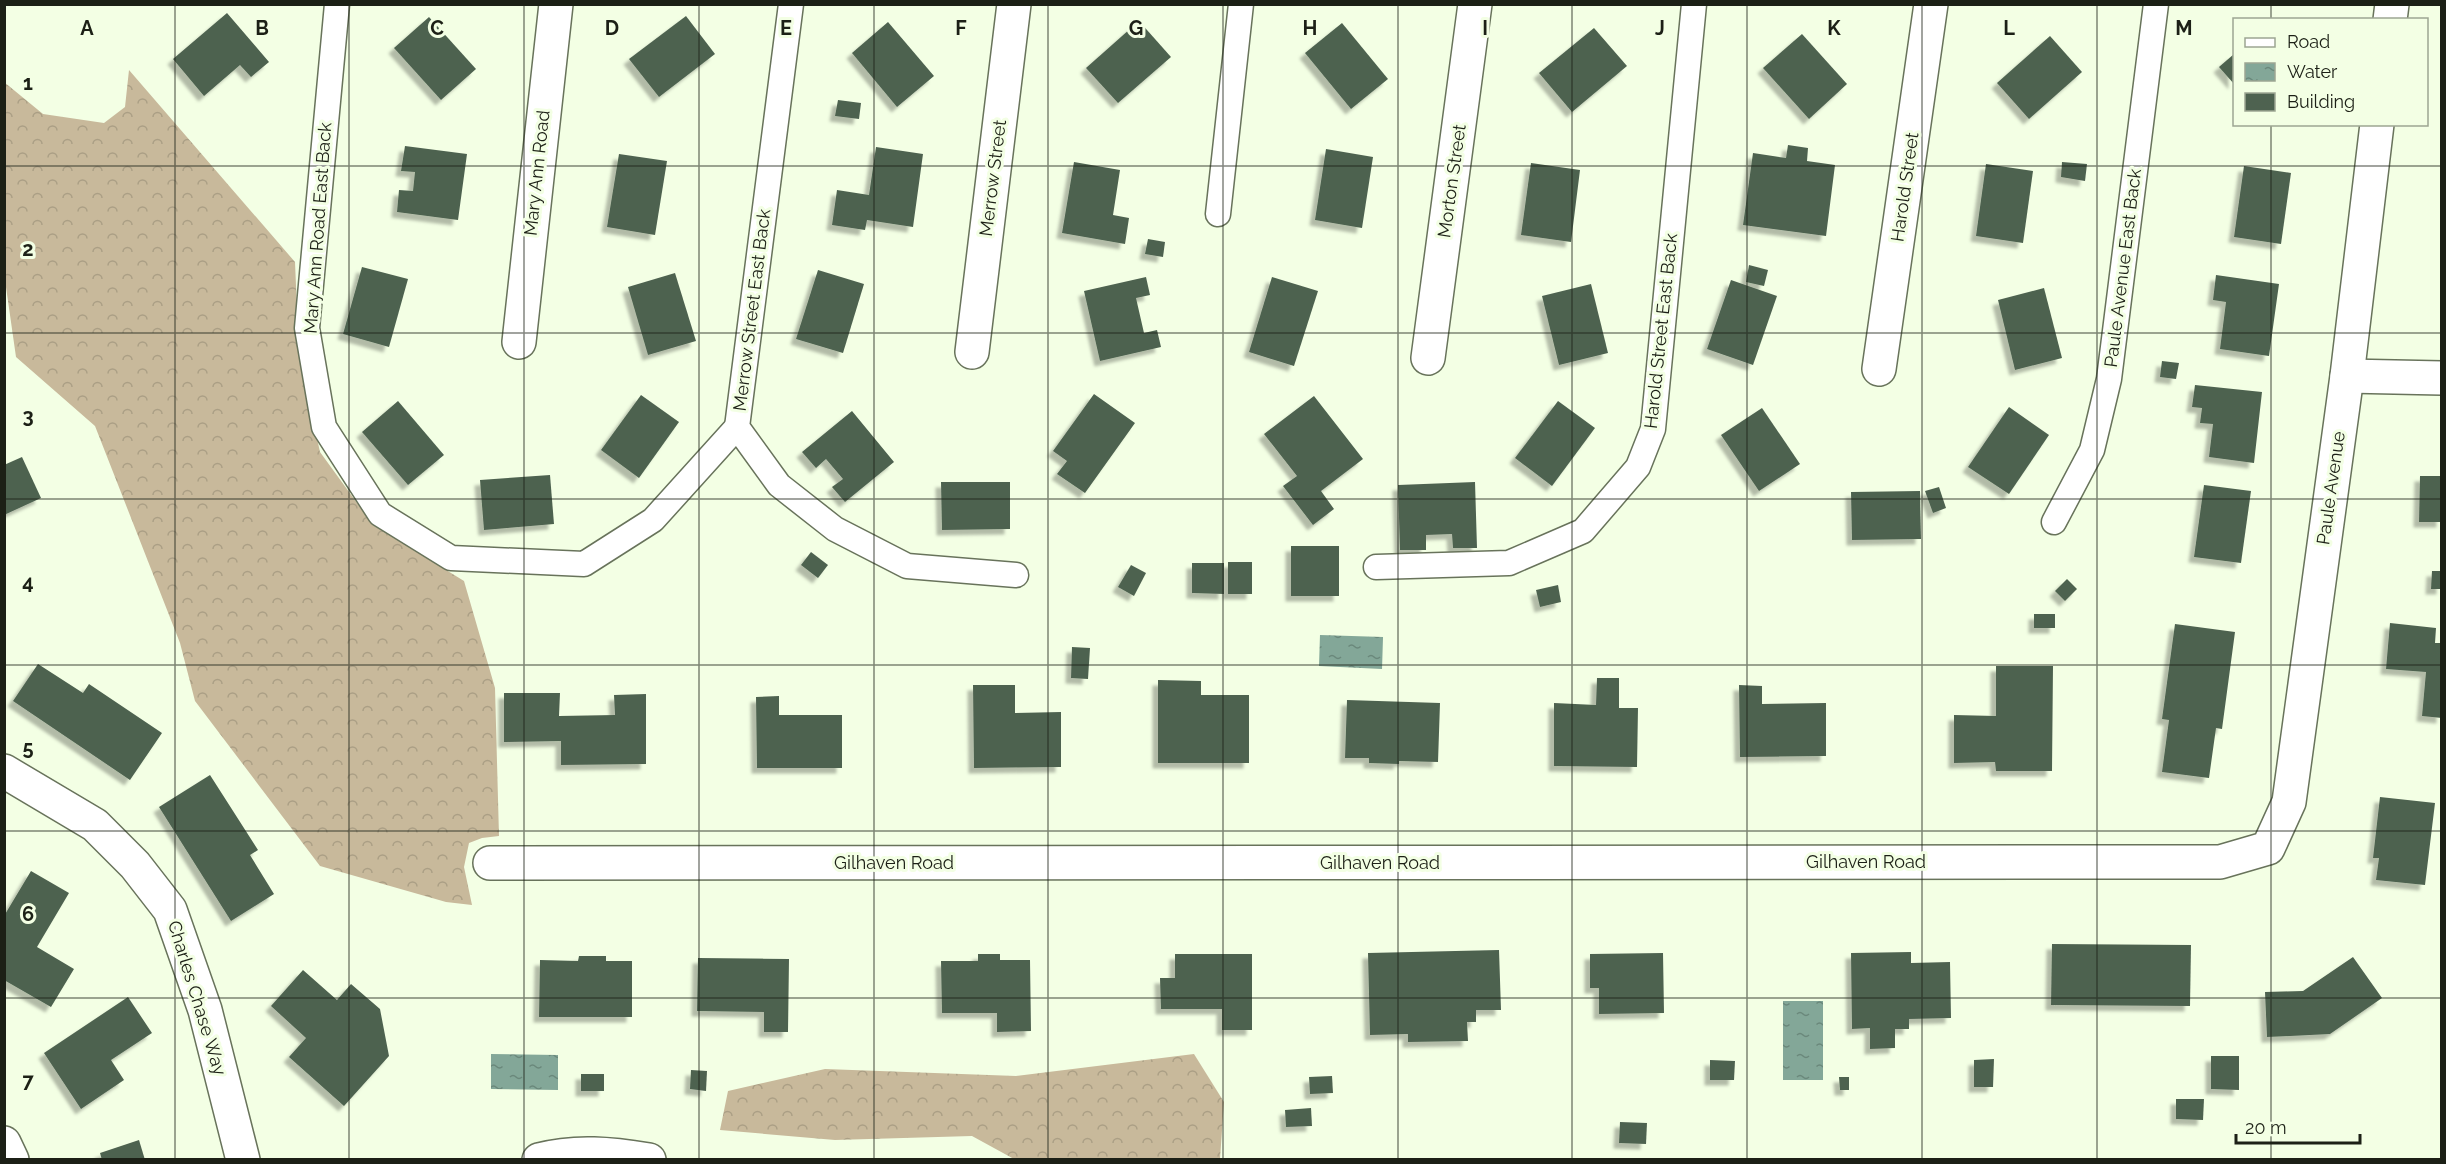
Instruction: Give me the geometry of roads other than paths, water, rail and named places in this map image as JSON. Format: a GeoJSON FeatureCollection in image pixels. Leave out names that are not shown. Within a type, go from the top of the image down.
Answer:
{"type":"FeatureCollection","features":[{"type":"Feature","properties":{"kind":"street","name":"Mary Ann Road"},"geometry":{"type":"LineString","coordinates":[[519,342],[556,4]]}},
{"type":"Feature","properties":{"kind":"street","name":"Merrow Street"},"geometry":{"type":"LineString","coordinates":[[972,352],[1014,4]]}},
{"type":"Feature","properties":{"kind":"street","name":"Morton Street"},"geometry":{"type":"LineString","coordinates":[[1428,358],[1475,4]]}},
{"type":"Feature","properties":{"kind":"street","name":"Harold Street"},"geometry":{"type":"LineString","coordinates":[[1879,369],[1931,4]]}},
{"type":"Feature","properties":{"kind":"street","name":"Paule Avenue"},"geometry":{"type":"LineString","coordinates":[[2268,848],[2289,802],[2347,376],[2378,126]]}},
{"type":"Feature","properties":{"kind":"street"},"geometry":{"type":"LineString","coordinates":[[2347,376],[2442,378]]}},
{"type":"Feature","properties":{"kind":"street","name":"Charles Chase Way"},"geometry":{"type":"LineString","coordinates":[[4,771],[95,825],[135,865],[170,910],[205,1010],[243,1160]]}},
{"type":"Feature","properties":{"kind":"street","name":"Gilhaven Road"},"geometry":{"type":"LineString","coordinates":[[490,863],[2220,862],[2268,848]]}},
{"type":"Feature","properties":{"kind":"street"},"geometry":{"type":"LineString","coordinates":[[4,1143],[12,1160]]}},
{"type":"Feature","properties":{"kind":"street"},"geometry":{"type":"LineString","coordinates":[[539,1160],[558,1155],[605,1153],[649,1160]]}},
{"type":"Feature","properties":{"kind":"lane","name":"Mary Ann Road East Back"},"geometry":{"type":"LineString","coordinates":[[337,4],[307,328],[324,427],[380,514],[451,558],[584,564],[653,520],[737,427]]}},
{"type":"Feature","properties":{"kind":"lane","name":"Merrow Street East Back"},"geometry":{"type":"LineString","coordinates":[[791,4],[737,427],[779,485],[835,529],[907,566],[1016,575]]}},
{"type":"Feature","properties":{"kind":"lane"},"geometry":{"type":"LineString","coordinates":[[1218,214],[1241,4]]}},
{"type":"Feature","properties":{"kind":"lane","name":"Harold Street East Back"},"geometry":{"type":"LineString","coordinates":[[1376,567],[1509,563],[1583,531],[1638,467],[1653,429],[1694,4]]}},
{"type":"Feature","properties":{"kind":"lane","name":"Paule Avenue East Back"},"geometry":{"type":"LineString","coordinates":[[2054,522],[2092,450],[2109,379],[2156,4]]}},
{"type":"Feature","properties":{"kind":"water"},"geometry":{"type":"Polygon","coordinates":[[[1320,635],[1383,637],[1382,669],[1319,666],[1320,635]]]}},
{"type":"Feature","properties":{"kind":"water"},"geometry":{"type":"Polygon","coordinates":[[[1783,1001],[1823,1001],[1823,1080],[1783,1080],[1783,1001]]]}},
{"type":"Feature","properties":{"kind":"water"},"geometry":{"type":"Polygon","coordinates":[[[491,1054],[558,1055],[558,1090],[491,1089],[491,1054]]]}}]}
